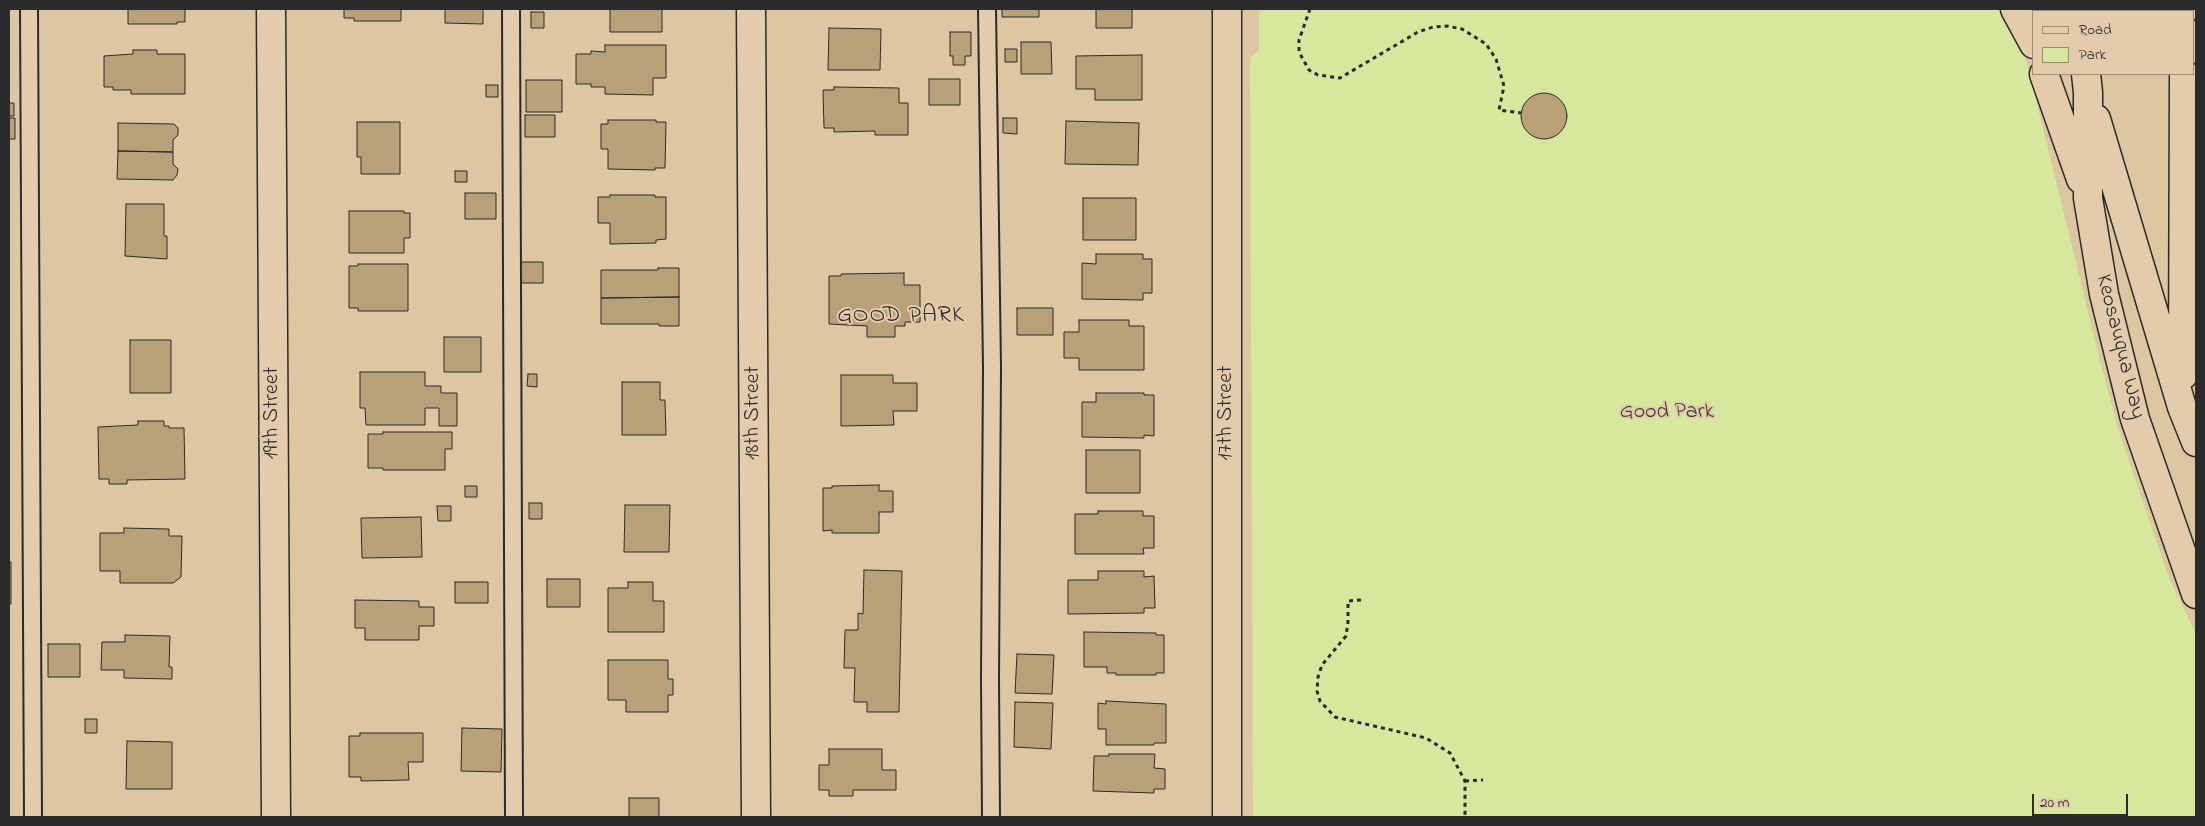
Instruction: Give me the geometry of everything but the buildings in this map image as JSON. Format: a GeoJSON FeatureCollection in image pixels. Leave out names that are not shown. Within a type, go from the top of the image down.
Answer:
{"type":"FeatureCollection","features":[{"type":"Feature","properties":{"kind":"main road","name":"19th Street"},"geometry":{"type":"LineString","coordinates":[[271,9],[276,817]]}},
{"type":"Feature","properties":{"kind":"main road","name":"18th Street"},"geometry":{"type":"LineString","coordinates":[[752,9],[756,817]]}},
{"type":"Feature","properties":{"kind":"main road","name":"17th Street"},"geometry":{"type":"LineString","coordinates":[[1227,9],[1227,817]]}},
{"type":"Feature","properties":{"kind":"main road"},"geometry":{"type":"LineString","coordinates":[[2014,9],[2032,40]]}},
{"type":"Feature","properties":{"kind":"main road"},"geometry":{"type":"LineString","coordinates":[[2044,75],[2088,198]]}},
{"type":"Feature","properties":{"kind":"main road"},"geometry":{"type":"LineString","coordinates":[[2182,407],[2191,162],[2184,75]]}},
{"type":"Feature","properties":{"kind":"main road","name":"Keosauqua Way"},"geometry":{"type":"LineString","coordinates":[[2087,83],[2088,198],[2104,294],[2135,419],[2196,594]]}},
{"type":"Feature","properties":{"kind":"main road","name":"Keosauqua Way"},"geometry":{"type":"LineString","coordinates":[[2087,83],[2182,407],[2196,442]]}},
{"type":"Feature","properties":{"kind":"lane"},"geometry":{"type":"LineString","coordinates":[[29,9],[33,817]]}},
{"type":"Feature","properties":{"kind":"lane"},"geometry":{"type":"LineString","coordinates":[[511,9],[514,817]]}},
{"type":"Feature","properties":{"kind":"lane"},"geometry":{"type":"LineString","coordinates":[[987,9],[992,368],[991,817]]}},
{"type":"Feature","properties":{"kind":"path"},"geometry":{"type":"LineString","coordinates":[[1310,9],[1299,40],[1299,52],[1309,70],[1318,75],[1340,78],[1418,32],[1433,27],[1462,29],[1486,44],[1496,59],[1504,86],[1499,110],[1521,114]]}},
{"type":"Feature","properties":{"kind":"path"},"geometry":{"type":"LineString","coordinates":[[1361,600],[1348,601],[1346,636],[1322,665],[1318,677],[1317,692],[1320,701],[1335,716],[1426,738],[1440,745],[1450,753],[1465,781],[1465,817]]}},
{"type":"Feature","properties":{"kind":"path"},"geometry":{"type":"LineString","coordinates":[[1465,781],[1483,780]]}},
{"type":"Feature","properties":{"kind":"green space","name":"Good Park"},"geometry":{"type":"Polygon","coordinates":[[[1259,9],[2000,9],[2023,47],[2119,432],[2169,578],[2196,634],[2196,817],[1253,817],[1250,58],[1259,50],[1259,9]]]}},
{"type":"Feature","properties":{"kind":"district","name":"GOOD PARK"},"geometry":{"type":"Point","coordinates":[901,317]}}]}
